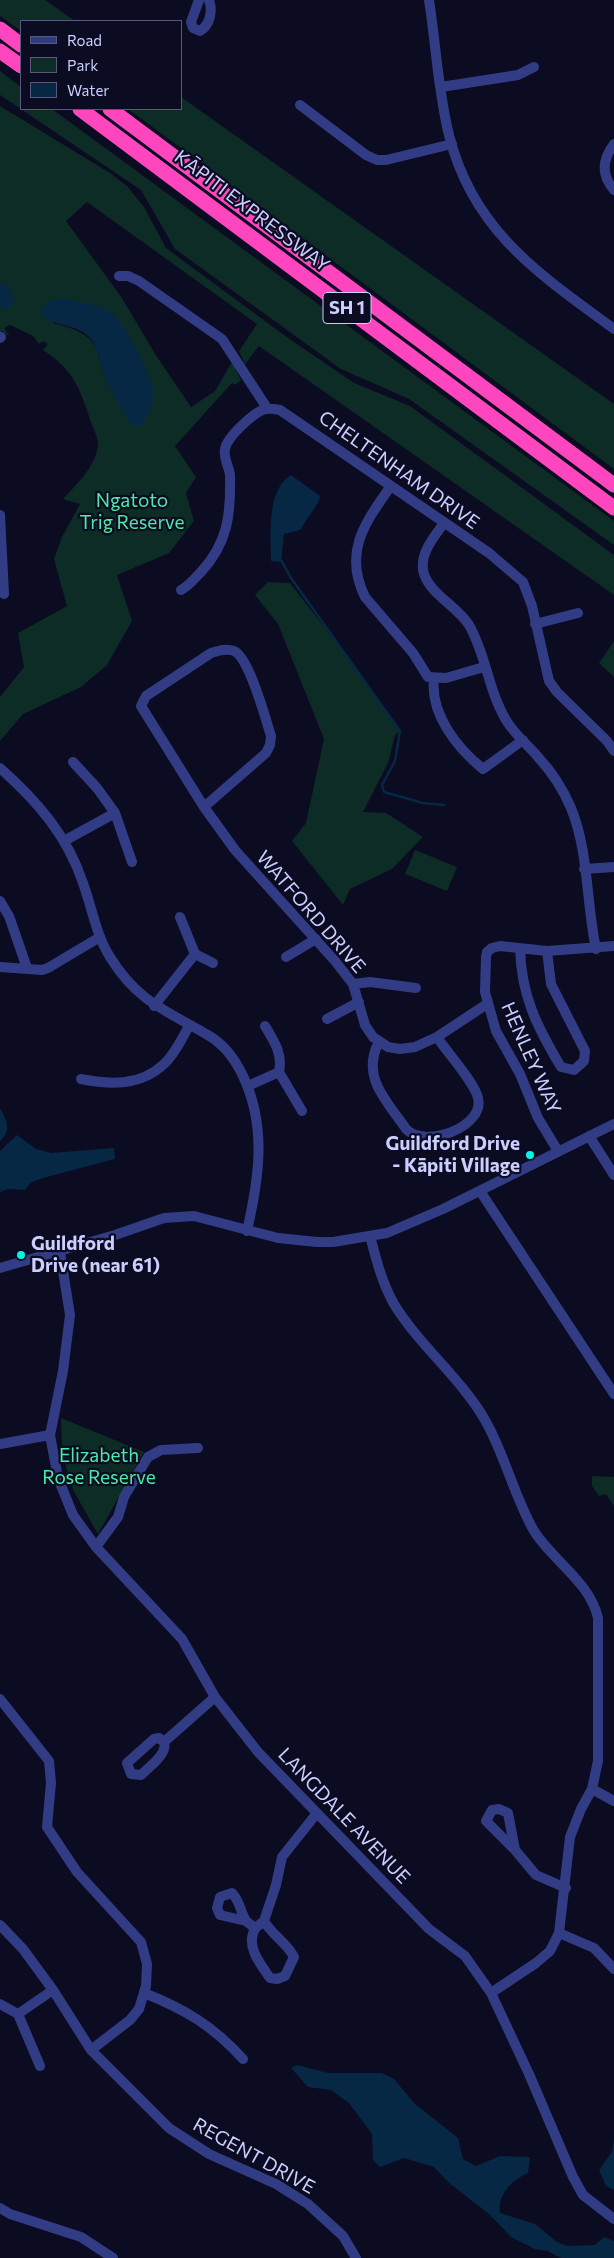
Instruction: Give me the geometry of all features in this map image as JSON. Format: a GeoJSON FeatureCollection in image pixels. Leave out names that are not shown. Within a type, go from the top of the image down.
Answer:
{"type":"FeatureCollection","features":[{"type":"Feature","properties":{"kind":"highway"},"geometry":{"type":"LineString","coordinates":[[0,29],[20,44]]}},
{"type":"Feature","properties":{"kind":"highway"},"geometry":{"type":"LineString","coordinates":[[0,51],[20,65]]}},
{"type":"Feature","properties":{"kind":"highway","name":"KĀPITI EXPRESSWAY"},"geometry":{"type":"LineString","coordinates":[[81,110],[614,508]]}},
{"type":"Feature","properties":{"kind":"highway","name":"KĀPITI EXPRESSWAY"},"geometry":{"type":"LineString","coordinates":[[111,110],[614,485]]}},
{"type":"Feature","properties":{"kind":"street"},"geometry":{"type":"LineString","coordinates":[[199,0],[190,22],[193,28],[200,31],[206,26],[210,18],[211,7],[209,0]]}},
{"type":"Feature","properties":{"kind":"street"},"geometry":{"type":"LineString","coordinates":[[429,0],[441,87],[452,144],[468,189],[475,202],[499,233],[544,277],[614,329]]}},
{"type":"Feature","properties":{"kind":"street"},"geometry":{"type":"LineString","coordinates":[[441,87],[518,75],[534,67]]}},
{"type":"Feature","properties":{"kind":"street"},"geometry":{"type":"LineString","coordinates":[[300,105],[366,155],[377,160],[386,160],[452,144]]}},
{"type":"Feature","properties":{"kind":"street"},"geometry":{"type":"LineString","coordinates":[[614,144],[607,153],[604,162],[607,180],[614,190]]}},
{"type":"Feature","properties":{"kind":"street"},"geometry":{"type":"LineString","coordinates":[[119,276],[134,278],[222,339],[267,408],[253,415],[227,442],[224,452],[230,473],[223,541],[210,562],[181,590]]}},
{"type":"Feature","properties":{"kind":"street","name":"CHELTENHAM DRIVE"},"geometry":{"type":"LineString","coordinates":[[267,408],[280,410],[288,415],[495,558],[523,582],[532,606],[549,681],[557,692],[607,741],[614,751]]}},
{"type":"Feature","properties":{"kind":"street"},"geometry":{"type":"LineString","coordinates":[[390,487],[369,518],[358,540],[356,567],[361,589],[372,606],[413,653],[428,676],[446,678],[484,667]]}},
{"type":"Feature","properties":{"kind":"street"},"geometry":{"type":"LineString","coordinates":[[0,515],[4,594]]}},
{"type":"Feature","properties":{"kind":"street"},"geometry":{"type":"LineString","coordinates":[[444,523],[426,550],[424,574],[431,586],[468,623],[475,638],[491,688],[506,721],[552,773],[570,805],[578,827],[596,949]]}},
{"type":"Feature","properties":{"kind":"street"},"geometry":{"type":"LineString","coordinates":[[535,624],[578,613]]}},
{"type":"Feature","properties":{"kind":"street","name":"WATFORD DRIVE"},"geometry":{"type":"LineString","coordinates":[[204,807],[266,753],[270,745],[271,736],[248,670],[240,655],[234,651],[220,650],[211,654],[146,696],[141,706],[142,711],[204,807],[234,850],[316,939],[353,984],[368,1032],[379,1042]]}},
{"type":"Feature","properties":{"kind":"street"},"geometry":{"type":"LineString","coordinates":[[434,678],[433,694],[454,741],[483,769],[523,740]]}},
{"type":"Feature","properties":{"kind":"street"},"geometry":{"type":"LineString","coordinates":[[73,762],[97,788],[115,813],[132,862]]}},
{"type":"Feature","properties":{"kind":"street"},"geometry":{"type":"LineString","coordinates":[[0,768],[40,806],[64,841],[83,882],[100,937],[121,972],[134,989],[154,1006],[207,1034],[222,1045],[237,1064],[248,1086],[256,1114],[260,1158],[258,1181],[247,1231]]}},
{"type":"Feature","properties":{"kind":"street"},"geometry":{"type":"LineString","coordinates":[[64,841],[115,813]]}},
{"type":"Feature","properties":{"kind":"street"},"geometry":{"type":"LineString","coordinates":[[584,869],[614,867]]}},
{"type":"Feature","properties":{"kind":"street"},"geometry":{"type":"LineString","coordinates":[[0,901],[9,916],[27,968]]}},
{"type":"Feature","properties":{"kind":"street"},"geometry":{"type":"LineString","coordinates":[[180,917],[195,954],[213,963]]}},
{"type":"Feature","properties":{"kind":"street"},"geometry":{"type":"LineString","coordinates":[[0,967],[42,970],[100,937]]}},
{"type":"Feature","properties":{"kind":"street"},"geometry":{"type":"LineString","coordinates":[[286,957],[316,939]]}},
{"type":"Feature","properties":{"kind":"street","name":"HENLEY WAY"},"geometry":{"type":"LineString","coordinates":[[520,948],[500,946],[492,948],[487,952],[485,992],[487,1004],[502,1045],[520,1074],[538,1118],[558,1151]]}},
{"type":"Feature","properties":{"kind":"street"},"geometry":{"type":"LineString","coordinates":[[547,951],[551,984],[586,1051],[584,1061],[574,1070],[561,1067],[535,1022],[525,991],[520,948],[547,951],[596,949],[614,946]]}},
{"type":"Feature","properties":{"kind":"street"},"geometry":{"type":"LineString","coordinates":[[154,1006],[195,954]]}},
{"type":"Feature","properties":{"kind":"street"},"geometry":{"type":"LineString","coordinates":[[353,984],[370,982],[416,988]]}},
{"type":"Feature","properties":{"kind":"street"},"geometry":{"type":"LineString","coordinates":[[327,1018],[359,1002]]}},
{"type":"Feature","properties":{"kind":"street"},"geometry":{"type":"LineString","coordinates":[[437,1037],[473,1088],[478,1098],[479,1106],[477,1114],[472,1120],[450,1132],[427,1138],[412,1135],[406,1129],[376,1084],[372,1068],[373,1056],[379,1042],[400,1050],[415,1047],[437,1037],[487,1004]]}},
{"type":"Feature","properties":{"kind":"street"},"geometry":{"type":"LineString","coordinates":[[80,1079],[119,1084],[151,1074],[165,1064],[174,1053],[189,1026]]}},
{"type":"Feature","properties":{"kind":"street"},"geometry":{"type":"LineString","coordinates":[[265,1026],[280,1056],[279,1072],[302,1111]]}},
{"type":"Feature","properties":{"kind":"street"},"geometry":{"type":"LineString","coordinates":[[248,1086],[279,1072]]}},
{"type":"Feature","properties":{"kind":"street"},"geometry":{"type":"LineString","coordinates":[[0,1268],[60,1252],[164,1218],[194,1216],[278,1238],[317,1242],[333,1242],[370,1236],[404,1228],[614,1124]]}},
{"type":"Feature","properties":{"kind":"street"},"geometry":{"type":"LineString","coordinates":[[589,1136],[614,1176]]}},
{"type":"Feature","properties":{"kind":"street"},"geometry":{"type":"LineString","coordinates":[[480,1191],[614,1394]]}},
{"type":"Feature","properties":{"kind":"street"},"geometry":{"type":"LineString","coordinates":[[370,1236],[383,1282],[394,1304],[447,1368],[485,1420],[534,1530],[547,1549],[590,1596],[595,1606],[599,1631],[598,1761],[592,1789],[581,1809],[570,1837],[566,1888],[559,1933],[550,1951],[536,1963],[491,1993]]}},
{"type":"Feature","properties":{"kind":"street","name":"LANGDALE AVENUE"},"geometry":{"type":"LineString","coordinates":[[60,1252],[70,1315],[63,1371],[50,1435],[58,1478],[73,1515],[96,1547],[182,1639],[215,1697],[247,1739],[429,1929],[465,1956],[491,1993],[529,2074],[573,2177],[583,2195],[614,2219]]}},
{"type":"Feature","properties":{"kind":"street"},"geometry":{"type":"LineString","coordinates":[[0,1444],[50,1435]]}},
{"type":"Feature","properties":{"kind":"street"},"geometry":{"type":"LineString","coordinates":[[96,1547],[118,1517],[124,1497],[148,1457],[161,1450],[198,1448]]}},
{"type":"Feature","properties":{"kind":"street"},"geometry":{"type":"LineString","coordinates":[[164,1742],[215,1697]]}},
{"type":"Feature","properties":{"kind":"street"},"geometry":{"type":"LineString","coordinates":[[0,1699],[49,1761],[51,1783],[46,1827],[77,1872],[141,1942],[148,1975],[139,2009],[130,2020],[91,2050]]}},
{"type":"Feature","properties":{"kind":"street"},"geometry":{"type":"LineString","coordinates":[[592,1789],[614,1801]]}},
{"type":"Feature","properties":{"kind":"street"},"geometry":{"type":"LineString","coordinates":[[264,1921],[269,1930],[290,1949],[294,1957],[285,1976],[277,1979],[270,1978],[256,1958],[252,1943],[255,1928],[264,1921],[276,1885],[282,1857],[317,1813]]}},
{"type":"Feature","properties":{"kind":"street"},"geometry":{"type":"LineString","coordinates":[[515,1850],[536,1875],[566,1888]]}},
{"type":"Feature","properties":{"kind":"street"},"geometry":{"type":"LineString","coordinates":[[246,1920],[255,1928]]}},
{"type":"Feature","properties":{"kind":"street","name":"REGENT DRIVE"},"geometry":{"type":"LineString","coordinates":[[0,1925],[23,1949],[53,1990],[91,2050],[169,2128],[209,2154],[276,2184],[308,2204],[343,2236],[356,2258]]}},
{"type":"Feature","properties":{"kind":"street"},"geometry":{"type":"LineString","coordinates":[[559,1933],[594,1948],[614,1969]]}},
{"type":"Feature","properties":{"kind":"street"},"geometry":{"type":"LineString","coordinates":[[18,2014],[53,1990]]}},
{"type":"Feature","properties":{"kind":"street"},"geometry":{"type":"LineString","coordinates":[[144,1992],[188,2012],[226,2039],[243,2059]]}},
{"type":"Feature","properties":{"kind":"street"},"geometry":{"type":"LineString","coordinates":[[0,2004],[18,2014],[40,2066]]}},
{"type":"Feature","properties":{"kind":"street"},"geometry":{"type":"LineString","coordinates":[[0,2208],[10,2214],[81,2237],[113,2258]]}},
{"type":"Feature","properties":{"kind":"green space"},"geometry":{"type":"Polygon","coordinates":[[[0,0],[45,0],[74,20],[20,20],[20,30],[0,16],[0,0]]]}},
{"type":"Feature","properties":{"kind":"green space"},"geometry":{"type":"Polygon","coordinates":[[[0,71],[20,86],[20,108],[0,95],[0,71]]]}},
{"type":"Feature","properties":{"kind":"green space"},"geometry":{"type":"Polygon","coordinates":[[[182,98],[614,404],[614,469],[129,110],[182,110],[182,98]]]}},
{"type":"Feature","properties":{"kind":"green space","name":"Ngatoto Trig Reserve"},"geometry":{"type":"Polygon","coordinates":[[[0,106],[110,173],[127,186],[144,207],[166,248],[288,338],[354,383],[410,406],[614,555],[614,595],[259,346],[245,364],[239,351],[257,324],[87,202],[66,221],[122,298],[155,354],[191,407],[215,391],[232,362],[241,380],[235,385],[232,383],[175,446],[196,477],[186,493],[194,521],[169,553],[117,575],[132,621],[107,665],[81,687],[23,714],[0,741],[0,697],[24,667],[18,633],[67,606],[54,559],[62,537],[80,504],[63,499],[90,467],[97,452],[98,444],[83,400],[74,381],[54,357],[43,350],[48,344],[43,341],[39,344],[33,336],[10,325],[4,328],[10,337],[2,331],[0,333],[0,106]],[[87,304],[53,323],[84,334],[91,341],[96,348],[107,380],[115,394],[114,315],[87,304]]]}},
{"type":"Feature","properties":{"kind":"green space"},"geometry":{"type":"Polygon","coordinates":[[[22,110],[53,110],[614,521],[614,545],[409,399],[341,369],[175,249],[141,190],[22,110]]]}},
{"type":"Feature","properties":{"kind":"green space"},"geometry":{"type":"Polygon","coordinates":[[[268,582],[290,583],[343,651],[400,731],[395,735],[388,763],[363,812],[386,813],[423,837],[392,869],[350,889],[343,905],[292,841],[306,823],[324,739],[278,624],[255,595],[268,582]]]}},
{"type":"Feature","properties":{"kind":"green space"},"geometry":{"type":"Polygon","coordinates":[[[614,641],[614,677],[599,663],[614,641]]]}},
{"type":"Feature","properties":{"kind":"green space"},"geometry":{"type":"Polygon","coordinates":[[[415,850],[457,867],[447,891],[405,874],[415,850]]]}},
{"type":"Feature","properties":{"kind":"green space","name":"Elizabeth Rose Reserve"},"geometry":{"type":"Polygon","coordinates":[[[61,1418],[144,1452],[98,1534],[73,1490],[62,1453],[61,1418]]]}},
{"type":"Feature","properties":{"kind":"green space"},"geometry":{"type":"Polygon","coordinates":[[[592,1476],[614,1477],[614,1506],[606,1494],[599,1496],[592,1486],[592,1476]]]}},
{"type":"Feature","properties":{"kind":"water"},"geometry":{"type":"Polygon","coordinates":[[[0,282],[13,295],[14,300],[11,307],[0,307],[0,282]]]}},
{"type":"Feature","properties":{"kind":"water"},"geometry":{"type":"Polygon","coordinates":[[[68,299],[93,305],[110,312],[120,322],[132,341],[148,375],[153,392],[152,404],[147,417],[139,426],[135,428],[112,392],[96,348],[90,338],[79,330],[53,322],[42,314],[42,309],[46,303],[54,300],[68,299]]]}},
{"type":"Feature","properties":{"kind":"water"},"geometry":{"type":"Polygon","coordinates":[[[291,475],[320,496],[319,501],[300,530],[284,534],[281,562],[271,561],[271,527],[274,502],[277,491],[291,475]]]}},
{"type":"Feature","properties":{"kind":"water"},"geometry":{"type":"Polygon","coordinates":[[[0,1108],[5,1117],[7,1129],[0,1141],[0,1108]]]}},
{"type":"Feature","properties":{"kind":"water"},"geometry":{"type":"Polygon","coordinates":[[[17,1135],[36,1149],[51,1153],[114,1148],[115,1159],[43,1178],[30,1183],[25,1190],[8,1189],[0,1192],[0,1151],[17,1135]]]}},
{"type":"Feature","properties":{"kind":"water"},"geometry":{"type":"Polygon","coordinates":[[[297,2065],[328,2073],[382,2073],[394,2079],[415,2104],[458,2138],[463,2159],[476,2166],[500,2156],[530,2157],[528,2173],[511,2184],[503,2194],[500,2213],[535,2224],[557,2242],[567,2246],[595,2245],[604,2237],[614,2241],[614,2258],[561,2258],[547,2251],[535,2249],[511,2237],[489,2214],[448,2182],[434,2167],[404,2158],[380,2167],[373,2160],[372,2134],[349,2103],[331,2090],[308,2087],[291,2068],[297,2065]]]}},
{"type":"Feature","properties":{"kind":"water"},"geometry":{"type":"Polygon","coordinates":[[[614,2138],[614,2190],[606,2186],[599,2170],[612,2152],[614,2138]]]}},
{"type":"Feature","properties":{"kind":"waterway"},"geometry":{"type":"LineString","coordinates":[[281,560],[291,578],[400,731],[395,761],[382,785],[384,792],[423,803],[444,805]]}},
{"type":"Feature","properties":{"kind":"place","name":"Guildford Drive - Kāpiti Village"},"geometry":{"type":"Point","coordinates":[530,1155]}},
{"type":"Feature","properties":{"kind":"place","name":"Guildford Drive (near 61)"},"geometry":{"type":"Point","coordinates":[21,1255]}}]}
